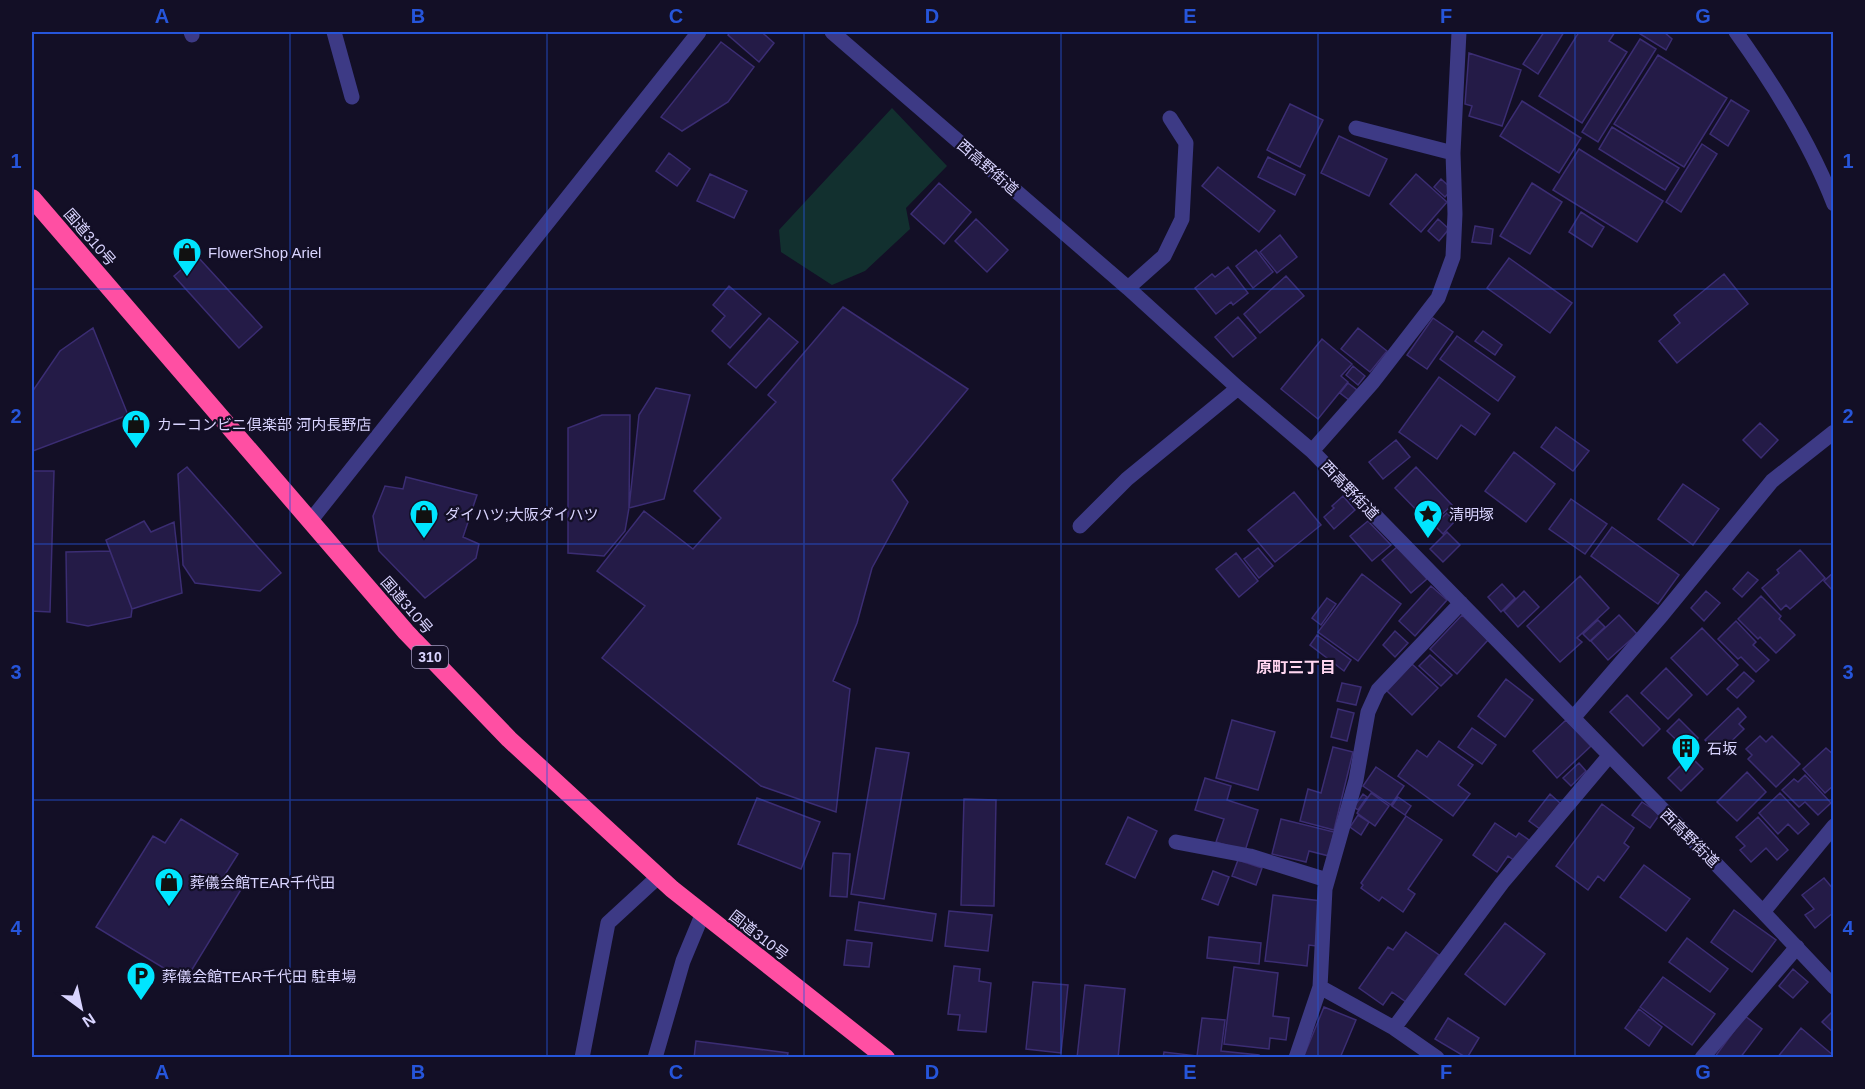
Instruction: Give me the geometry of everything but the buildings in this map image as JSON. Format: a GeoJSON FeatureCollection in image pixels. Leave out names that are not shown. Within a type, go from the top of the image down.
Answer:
{"type":"FeatureCollection","features":[{"type":"Feature","properties":{"kind":"highway","name":"国道310号"},"geometry":{"type":"LineString","coordinates":[[32,198],[406,632],[509,739],[658,877],[886,1058]]}},
{"type":"Feature","properties":{"kind":"street"},"geometry":{"type":"LineString","coordinates":[[334,32],[351,97]]}},
{"type":"Feature","properties":{"kind":"street"},"geometry":{"type":"LineString","coordinates":[[311,520],[699,32]]}},
{"type":"Feature","properties":{"kind":"street","name":"西高野街道"},"geometry":{"type":"LineString","coordinates":[[831,32],[1128,288],[1238,388],[1312,451],[1763,912],[1833,987]]}},
{"type":"Feature","properties":{"kind":"street"},"geometry":{"type":"LineString","coordinates":[[1312,451],[1373,382],[1438,298],[1453,257],[1455,214],[1453,153],[1458,32]]}},
{"type":"Feature","properties":{"kind":"street"},"geometry":{"type":"LineString","coordinates":[[1736,32],[1789,111],[1833,200]]}},
{"type":"Feature","properties":{"kind":"street"},"geometry":{"type":"LineString","coordinates":[[1128,288],[1164,256],[1182,219],[1186,143],[1170,118]]}},
{"type":"Feature","properties":{"kind":"street"},"geometry":{"type":"LineString","coordinates":[[1356,128],[1453,153]]}},
{"type":"Feature","properties":{"kind":"street"},"geometry":{"type":"LineString","coordinates":[[1080,526],[1127,479],[1238,388]]}},
{"type":"Feature","properties":{"kind":"street"},"geometry":{"type":"LineString","coordinates":[[1573,718],[1662,615],[1772,481],[1833,432]]}},
{"type":"Feature","properties":{"kind":"street"},"geometry":{"type":"LineString","coordinates":[[1296,1058],[1320,987],[1324,889],[1356,780],[1368,712],[1378,690],[1461,603]]}},
{"type":"Feature","properties":{"kind":"street"},"geometry":{"type":"LineString","coordinates":[[1394,1028],[1502,883],[1609,756]]}},
{"type":"Feature","properties":{"kind":"street"},"geometry":{"type":"LineString","coordinates":[[1763,912],[1833,826]]}},
{"type":"Feature","properties":{"kind":"street"},"geometry":{"type":"LineString","coordinates":[[1176,842],[1250,856],[1327,880]]}},
{"type":"Feature","properties":{"kind":"street"},"geometry":{"type":"LineString","coordinates":[[582,1058],[608,922],[658,877]]}},
{"type":"Feature","properties":{"kind":"street"},"geometry":{"type":"LineString","coordinates":[[655,1058],[683,961],[703,913]]}},
{"type":"Feature","properties":{"kind":"street"},"geometry":{"type":"LineString","coordinates":[[1702,1058],[1797,947]]}},
{"type":"Feature","properties":{"kind":"street"},"geometry":{"type":"LineString","coordinates":[[1320,987],[1394,1028],[1437,1058]]}},
{"type":"Feature","properties":{"kind":"green space"},"geometry":{"type":"Polygon","coordinates":[[[892,108],[947,166],[906,208],[910,229],[865,271],[832,285],[781,252],[779,230],[892,108]]]}},
{"type":"Feature","properties":{"kind":"place","name":"FlowerShop Ariel"},"geometry":{"type":"Point","coordinates":[187,278]}},
{"type":"Feature","properties":{"kind":"place","name":"カーコンビニ倶楽部 河内長野店"},"geometry":{"type":"Point","coordinates":[136,450]}},
{"type":"Feature","properties":{"kind":"place","name":"ダイハツ;大阪ダイハツ"},"geometry":{"type":"Point","coordinates":[424,540]}},
{"type":"Feature","properties":{"kind":"place","name":"清明塚"},"geometry":{"type":"Point","coordinates":[1428,540]}},
{"type":"Feature","properties":{"kind":"place","name":"石坂"},"geometry":{"type":"Point","coordinates":[1686,774]}},
{"type":"Feature","properties":{"kind":"place","name":"葬儀会館TEAR千代田"},"geometry":{"type":"Point","coordinates":[169,908]}},
{"type":"Feature","properties":{"kind":"place","name":"葬儀会館TEAR千代田 駐車場"},"geometry":{"type":"Point","coordinates":[141,1002]}},
{"type":"Feature","properties":{"kind":"district","name":"原町三丁目"},"geometry":{"type":"Point","coordinates":[1296,667]}}]}
